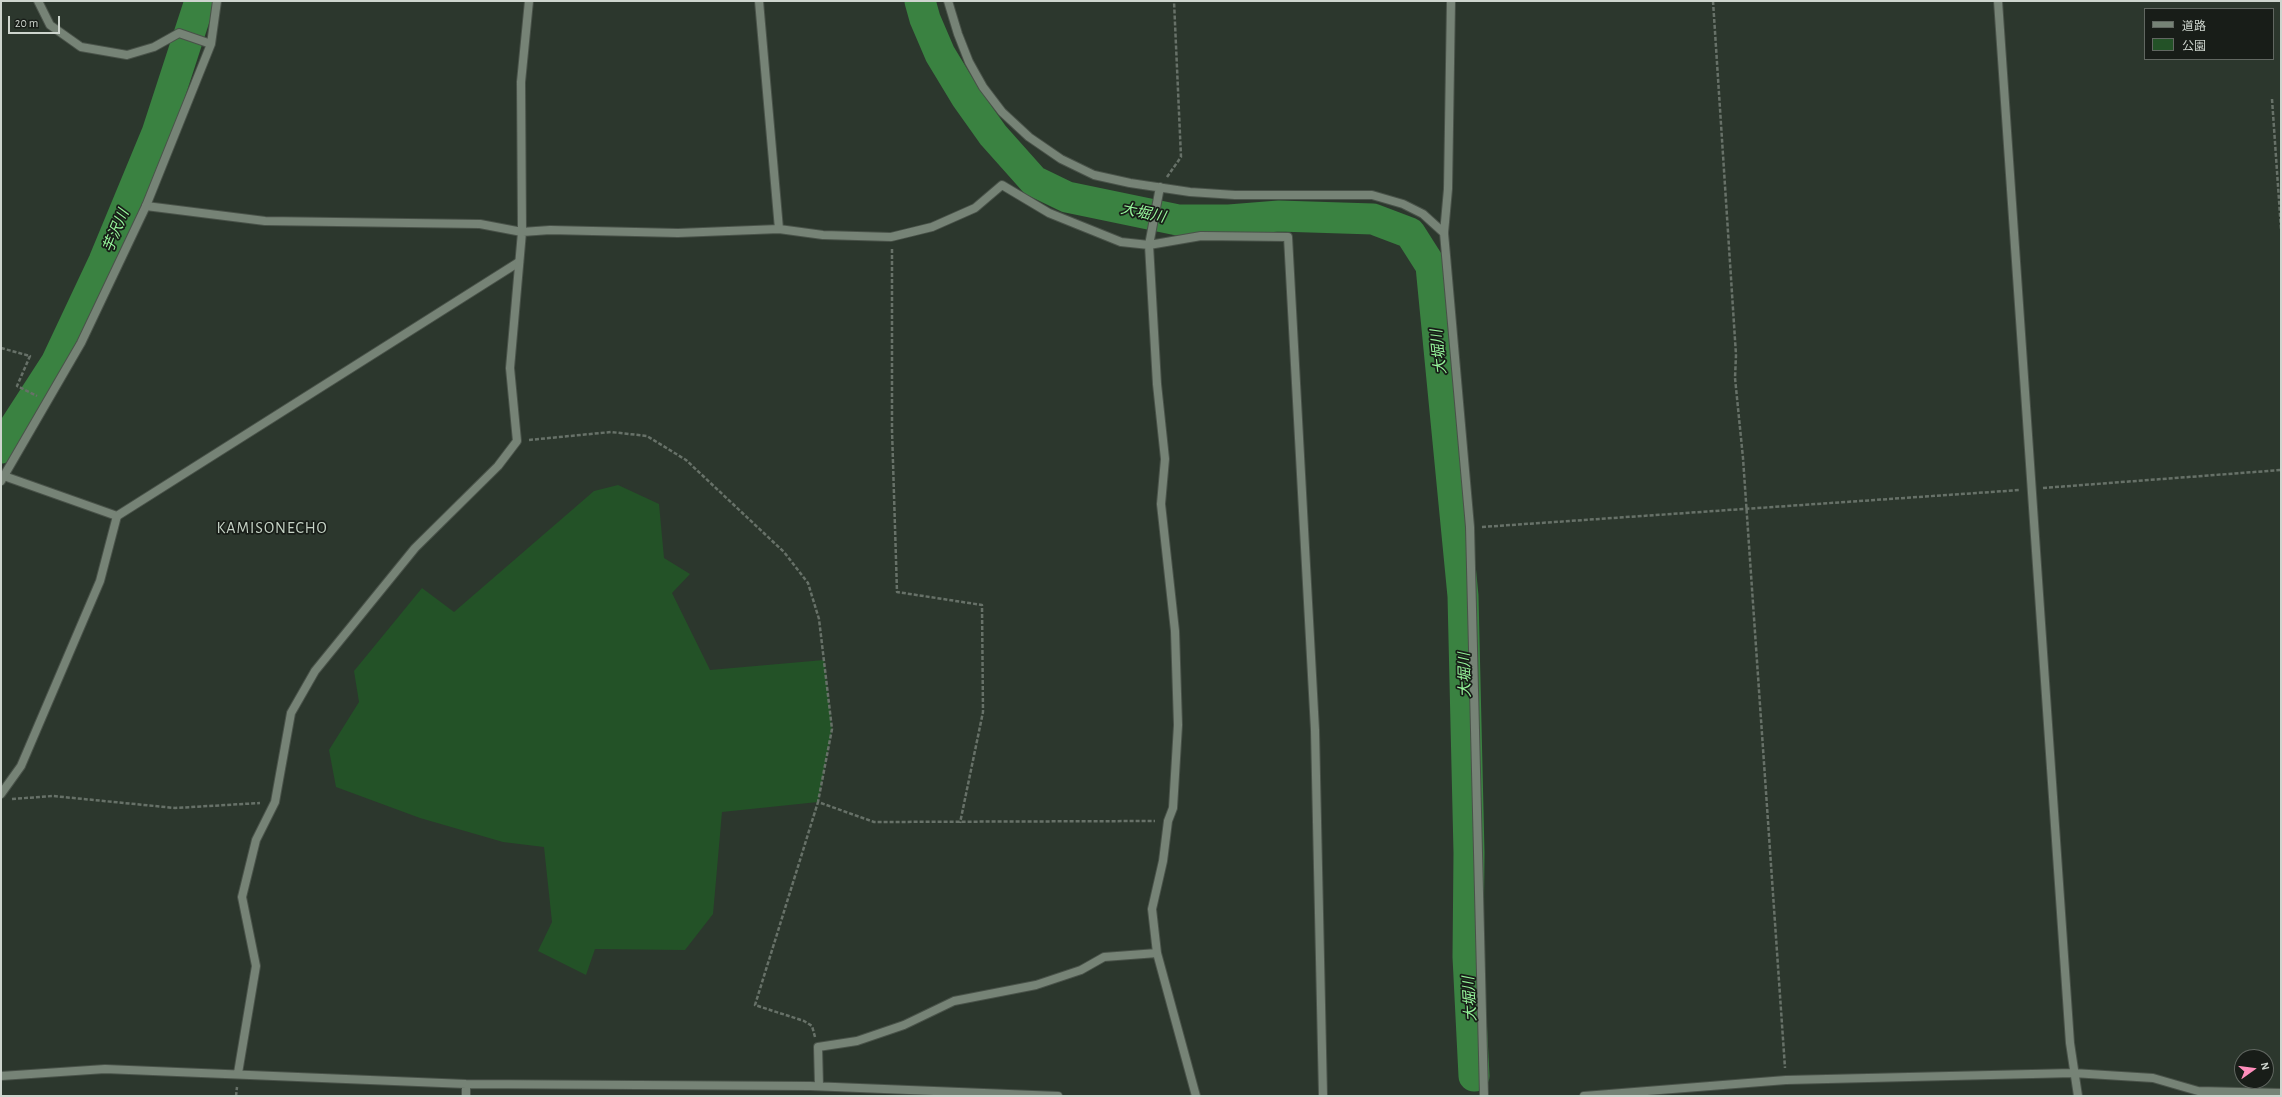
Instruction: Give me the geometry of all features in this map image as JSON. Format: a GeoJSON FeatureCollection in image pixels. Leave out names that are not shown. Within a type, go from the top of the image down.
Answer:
{"type":"FeatureCollection","features":[{"type":"Feature","properties":{"kind":"street"},"geometry":{"type":"LineString","coordinates":[[38,1],[50,25],[81,47],[127,54],[154,47],[179,33],[211,44]]}},
{"type":"Feature","properties":{"kind":"street"},"geometry":{"type":"LineString","coordinates":[[117,516],[3,479],[81,343],[146,206],[211,44],[217,1]]}},
{"type":"Feature","properties":{"kind":"street"},"geometry":{"type":"LineString","coordinates":[[238,1073],[256,966],[242,898],[256,840],[275,802],[291,713],[315,671],[415,548],[498,466],[517,441],[510,368],[522,232],[521,82],[529,1]]}},
{"type":"Feature","properties":{"kind":"street"},"geometry":{"type":"LineString","coordinates":[[759,1],[779,229]]}},
{"type":"Feature","properties":{"kind":"street"},"geometry":{"type":"LineString","coordinates":[[948,1],[958,34],[983,87],[1002,112],[1029,137],[1061,159],[1094,176],[1190,192],[1235,195],[1372,195],[1403,204],[1423,214],[1444,233]]}},
{"type":"Feature","properties":{"kind":"street"},"geometry":{"type":"LineString","coordinates":[[1451,1],[1448,189],[1444,233],[1470,528],[1484,1096]]}},
{"type":"Feature","properties":{"kind":"street"},"geometry":{"type":"LineString","coordinates":[[1998,1],[2073,1073],[2078,1096]]}},
{"type":"Feature","properties":{"kind":"street"},"geometry":{"type":"LineString","coordinates":[[146,206],[265,221],[480,224],[522,232],[550,230],[678,233],[779,229],[824,235],[891,237],[932,227],[975,208],[1002,185],[1049,213],[1084,229],[1121,242],[1150,244],[1201,236],[1288,238],[1315,730],[1323,1096]]}},
{"type":"Feature","properties":{"kind":"street"},"geometry":{"type":"LineString","coordinates":[[1160,188],[1150,244],[1157,384],[1165,459],[1161,504],[1175,631],[1178,725],[1173,808],[1168,821],[1163,861],[1152,909],[1157,953],[1196,1096]]}},
{"type":"Feature","properties":{"kind":"street"},"geometry":{"type":"LineString","coordinates":[[1,794],[21,766],[97,588],[117,516],[519,262]]}},
{"type":"Feature","properties":{"kind":"street"},"geometry":{"type":"LineString","coordinates":[[819,1086],[818,1047],[857,1041],[904,1025],[954,1001],[1036,985],[1081,970],[1104,957],[1157,953]]}},
{"type":"Feature","properties":{"kind":"street"},"geometry":{"type":"LineString","coordinates":[[1,1076],[106,1069],[238,1073],[466,1084],[819,1086],[898,1093],[1058,1096]]}},
{"type":"Feature","properties":{"kind":"street"},"geometry":{"type":"LineString","coordinates":[[1584,1096],[1786,1080],[2073,1073],[2153,1078],[2198,1091],[2281,1093]]}},
{"type":"Feature","properties":{"kind":"street"},"geometry":{"type":"LineString","coordinates":[[466,1084],[466,1096]]}},
{"type":"Feature","properties":{"kind":"path"},"geometry":{"type":"LineString","coordinates":[[1160,188],[1181,157],[1174,1]]}},
{"type":"Feature","properties":{"kind":"path"},"geometry":{"type":"LineString","coordinates":[[1713,1],[1736,355],[1735,378],[1747,509],[1786,1080]]}},
{"type":"Feature","properties":{"kind":"path"},"geometry":{"type":"LineString","coordinates":[[2272,100],[2281,229]]}},
{"type":"Feature","properties":{"kind":"path"},"geometry":{"type":"LineString","coordinates":[[891,237],[892,430],[897,592],[982,605],[983,712],[960,823]]}},
{"type":"Feature","properties":{"kind":"path"},"geometry":{"type":"LineString","coordinates":[[1,348],[30,356],[17,386],[41,397]]}},
{"type":"Feature","properties":{"kind":"path"},"geometry":{"type":"LineString","coordinates":[[517,441],[611,432],[647,436],[686,460],[784,552],[808,583],[819,619],[832,729],[818,802],[755,1005],[804,1020],[812,1026],[818,1047]]}},
{"type":"Feature","properties":{"kind":"path"},"geometry":{"type":"LineString","coordinates":[[1470,528],[2281,470]]}},
{"type":"Feature","properties":{"kind":"path"},"geometry":{"type":"LineString","coordinates":[[8,799],[53,796],[175,808],[275,802]]}},
{"type":"Feature","properties":{"kind":"path"},"geometry":{"type":"LineString","coordinates":[[818,802],[874,822],[960,823],[1168,821]]}},
{"type":"Feature","properties":{"kind":"green space"},"geometry":{"type":"Polygon","coordinates":[[[618,485],[659,504],[664,558],[690,574],[672,593],[710,670],[824,660],[832,729],[818,802],[722,812],[713,914],[685,950],[595,949],[586,975],[538,951],[552,922],[544,847],[503,842],[420,818],[336,787],[329,750],[359,702],[354,671],[422,588],[454,612],[594,491],[618,485]]]}},
{"type":"Feature","properties":{"kind":"waterway","name":"芋沢川"},"geometry":{"type":"LineString","coordinates":[[1,448],[56,363],[104,261],[157,133],[200,1]]}},
{"type":"Feature","properties":{"kind":"waterway","name":"大堀川"},"geometry":{"type":"LineString","coordinates":[[920,1],[925,19],[940,54],[966,97],[993,135],[1034,181],[1067,197],[1178,220],[1229,220],[1279,216],[1373,219],[1410,233],[1431,266],[1463,596],[1469,853],[1468,957],[1474,1076]]}},
{"type":"Feature","properties":{"kind":"district","name":"KAMISONECHO"},"geometry":{"type":"Point","coordinates":[272,528]}}]}
